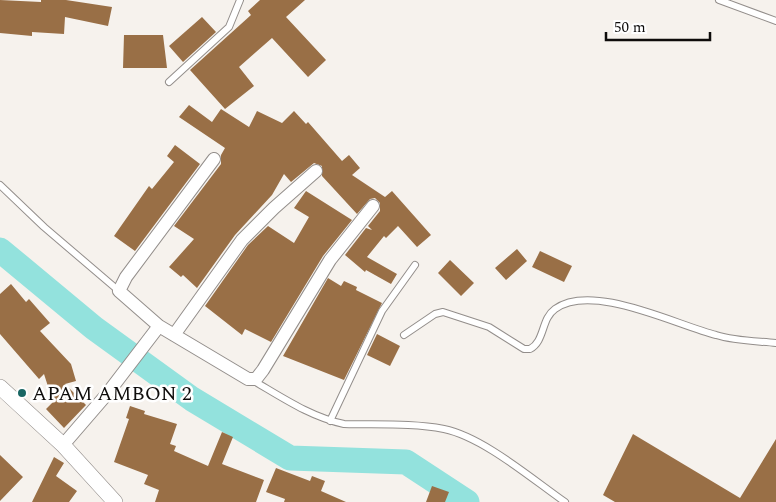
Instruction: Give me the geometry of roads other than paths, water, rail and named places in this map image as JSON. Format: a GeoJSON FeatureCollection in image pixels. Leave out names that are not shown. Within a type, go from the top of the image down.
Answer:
{"type":"FeatureCollection","features":[{"type":"Feature","properties":{"kind":"street"},"geometry":{"type":"LineString","coordinates":[[214,159],[126,277],[119,290],[156,330],[174,335],[252,380],[263,370],[330,260],[373,206]]}},
{"type":"Feature","properties":{"kind":"street"},"geometry":{"type":"LineString","coordinates":[[174,335],[242,240],[274,208],[316,171]]}},
{"type":"Feature","properties":{"kind":"street"},"geometry":{"type":"LineString","coordinates":[[62,445],[108,394],[156,330]]}},
{"type":"Feature","properties":{"kind":"street"},"geometry":{"type":"LineString","coordinates":[[0,387],[62,445],[115,502]]}},
{"type":"Feature","properties":{"kind":"lane"},"geometry":{"type":"LineString","coordinates":[[169,82],[229,27],[240,0]]}},
{"type":"Feature","properties":{"kind":"lane"},"geometry":{"type":"LineString","coordinates":[[719,0],[776,21]]}},
{"type":"Feature","properties":{"kind":"lane"},"geometry":{"type":"LineString","coordinates":[[0,185],[44,227],[119,290]]}},
{"type":"Feature","properties":{"kind":"lane"},"geometry":{"type":"LineString","coordinates":[[330,421],[382,311],[415,265]]}},
{"type":"Feature","properties":{"kind":"lane"},"geometry":{"type":"LineString","coordinates":[[404,335],[435,314],[443,312],[489,327],[524,349],[530,349],[538,342],[546,319],[555,309],[575,301],[598,300],[648,313],[717,336],[776,343]]}},
{"type":"Feature","properties":{"kind":"lane"},"geometry":{"type":"LineString","coordinates":[[252,380],[316,417],[330,421],[344,424],[443,429],[460,434],[495,453],[565,502]]}},
{"type":"Feature","properties":{"kind":"waterway"},"geometry":{"type":"LineString","coordinates":[[0,250],[94,328],[192,399],[290,458],[406,462],[467,502]]}},
{"type":"Feature","properties":{"kind":"place","name":"APAM AMBON 2"},"geometry":{"type":"Point","coordinates":[22,393]}}]}
